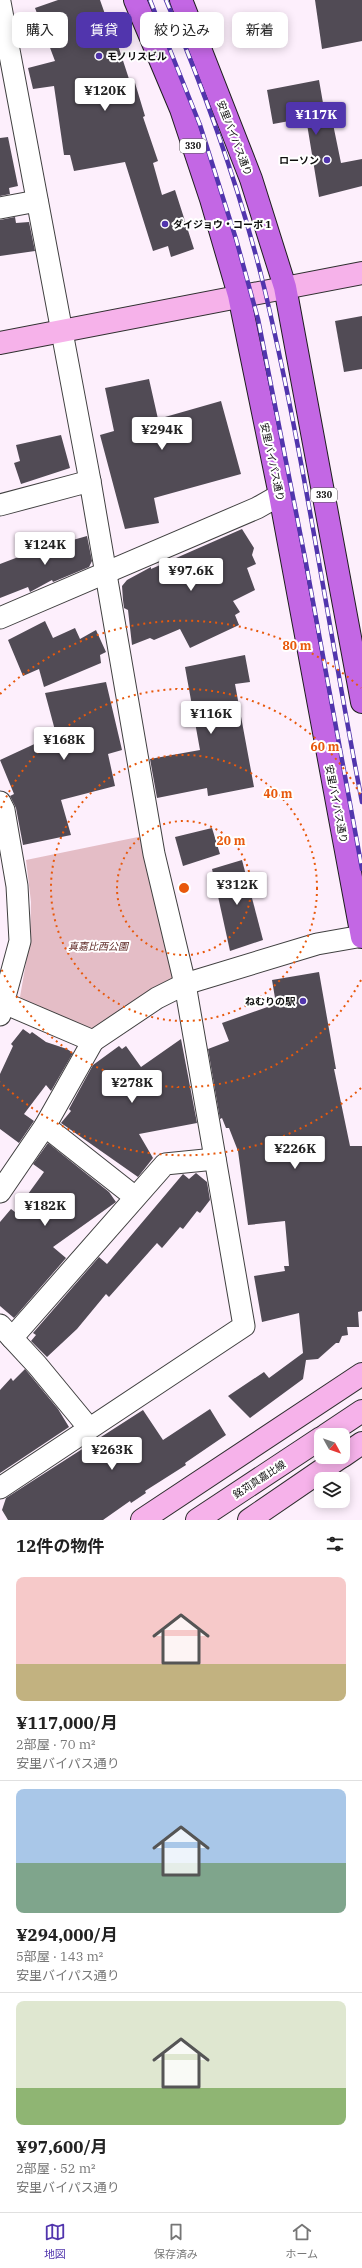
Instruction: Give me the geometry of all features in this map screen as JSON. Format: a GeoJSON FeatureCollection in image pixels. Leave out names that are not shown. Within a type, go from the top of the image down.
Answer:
{"type":"FeatureCollection","features":[{"type":"Feature","properties":{"kind":"highway","name":"安里バイパス通り"},"geometry":{"type":"LineString","coordinates":[[135,0],[181,109],[211,199],[239,296],[280,495],[362,936]]}},
{"type":"Feature","properties":{"kind":"highway","name":"安里バイパス通り"},"geometry":{"type":"LineString","coordinates":[[181,0],[251,179],[285,287],[362,702]]}},
{"type":"Feature","properties":{"kind":"street"},"geometry":{"type":"LineString","coordinates":[[0,2],[90,481],[154,854],[185,984],[244,1326],[0,1488]]}},
{"type":"Feature","properties":{"kind":"street"},"geometry":{"type":"LineString","coordinates":[[0,208],[37,201]]}},
{"type":"Feature","properties":{"kind":"street"},"geometry":{"type":"LineString","coordinates":[[0,343],[362,273]]}},
{"type":"Feature","properties":{"kind":"street"},"geometry":{"type":"LineString","coordinates":[[0,505],[90,481]]}},
{"type":"Feature","properties":{"kind":"street"},"geometry":{"type":"LineString","coordinates":[[0,618],[257,508],[280,495]]}},
{"type":"Feature","properties":{"kind":"street"},"geometry":{"type":"LineString","coordinates":[[0,802],[4,810],[17,886],[20,941],[2,1009],[93,1041]]}},
{"type":"Feature","properties":{"kind":"street"},"geometry":{"type":"LineString","coordinates":[[0,1192],[45,1126],[93,1041],[157,998],[185,984],[317,944],[362,936]]}},
{"type":"Feature","properties":{"kind":"street"},"geometry":{"type":"LineString","coordinates":[[45,1126],[135,1197]]}},
{"type":"Feature","properties":{"kind":"street"},"geometry":{"type":"LineString","coordinates":[[89,1428],[6,1331],[165,1164],[215,1159]]}},
{"type":"Feature","properties":{"kind":"street"},"geometry":{"type":"LineString","coordinates":[[142,1520],[362,1374]]}},
{"type":"Feature","properties":{"kind":"street"},"geometry":{"type":"LineString","coordinates":[[336,1428],[362,1411]]}},
{"type":"Feature","properties":{"kind":"street","name":"銘苅真嘉比線"},"geometry":{"type":"LineString","coordinates":[[197,1520],[314,1443]]}},
{"type":"Feature","properties":{"kind":"street"},"geometry":{"type":"LineString","coordinates":[[350,1451],[362,1443]]}},
{"type":"Feature","properties":{"kind":"street"},"geometry":{"type":"LineString","coordinates":[[249,1520],[330,1464]]}},
{"type":"Feature","properties":{"kind":"green space","name":"真嘉比西公園"},"geometry":{"type":"Polygon","coordinates":[[[143,836],[174,972],[171,981],[94,1029],[25,1005],[20,997],[30,939],[31,902],[26,860],[143,836]]]}},
{"type":"Feature","properties":{"kind":"building"},"geometry":{"type":"Polygon","coordinates":[[[58,0],[100,0],[104,12],[76,12],[76,48],[119,48],[129,79],[135,83],[145,116],[143,117],[158,161],[153,163],[162,195],[175,190],[194,249],[171,257],[168,246],[153,251],[125,162],[74,171],[70,155],[64,155],[54,86],[33,89],[28,68],[55,61],[50,48],[68,48],[68,12],[37,12],[35,8],[58,0]]]}},
{"type":"Feature","properties":{"kind":"building"},"geometry":{"type":"Polygon","coordinates":[[[315,0],[362,0],[362,41],[322,49],[315,0]]]}},
{"type":"Feature","properties":{"kind":"building"},"geometry":{"type":"Polygon","coordinates":[[[319,80],[327,126],[333,124],[341,163],[362,159],[362,186],[319,197],[306,118],[273,124],[267,90],[319,80]]]}},
{"type":"Feature","properties":{"kind":"building"},"geometry":{"type":"Polygon","coordinates":[[[8,137],[18,186],[9,188],[10,194],[0,196],[0,138],[8,137]]]}},
{"type":"Feature","properties":{"kind":"building"},"geometry":{"type":"Polygon","coordinates":[[[15,217],[16,223],[29,222],[35,251],[0,256],[0,220],[15,217]]]}},
{"type":"Feature","properties":{"kind":"building"},"geometry":{"type":"Polygon","coordinates":[[[362,316],[362,369],[344,372],[335,321],[362,316]]]}},
{"type":"Feature","properties":{"kind":"building"},"geometry":{"type":"Polygon","coordinates":[[[149,379],[158,419],[221,401],[241,474],[154,498],[159,523],[125,529],[100,435],[114,431],[105,388],[149,379]]]}},
{"type":"Feature","properties":{"kind":"building"},"geometry":{"type":"Polygon","coordinates":[[[61,435],[70,468],[21,484],[14,463],[20,461],[16,445],[61,435]]]}},
{"type":"Feature","properties":{"kind":"building"},"geometry":{"type":"Polygon","coordinates":[[[242,529],[254,548],[252,555],[256,564],[247,568],[255,590],[233,601],[240,612],[235,615],[239,625],[190,648],[180,629],[154,640],[150,638],[132,645],[128,610],[124,608],[123,600],[122,586],[127,580],[151,567],[151,569],[242,529]]]}},
{"type":"Feature","properties":{"kind":"building"},"geometry":{"type":"Polygon","coordinates":[[[87,536],[92,561],[89,567],[53,582],[52,580],[30,592],[28,587],[0,598],[0,564],[34,551],[87,536]]]}},
{"type":"Feature","properties":{"kind":"building"},"geometry":{"type":"Polygon","coordinates":[[[45,621],[53,638],[75,628],[80,639],[96,630],[106,652],[100,655],[101,663],[44,687],[39,669],[23,676],[8,640],[45,621]]]}},
{"type":"Feature","properties":{"kind":"building"},"geometry":{"type":"Polygon","coordinates":[[[245,655],[250,682],[235,684],[254,787],[208,796],[207,788],[157,798],[150,759],[200,750],[185,667],[245,655]]]}},
{"type":"Feature","properties":{"kind":"building"},"geometry":{"type":"Polygon","coordinates":[[[106,682],[122,750],[108,754],[115,786],[61,800],[71,835],[23,845],[16,808],[10,796],[14,794],[0,760],[56,734],[45,693],[106,682]]]}},
{"type":"Feature","properties":{"kind":"building"},"geometry":{"type":"Polygon","coordinates":[[[212,828],[220,854],[183,866],[175,837],[212,828]]]}},
{"type":"Feature","properties":{"kind":"building"},"geometry":{"type":"Polygon","coordinates":[[[242,860],[263,940],[230,951],[212,869],[242,860]]]}},
{"type":"Feature","properties":{"kind":"building"},"geometry":{"type":"Polygon","coordinates":[[[319,972],[336,1069],[334,1069],[350,1146],[362,1146],[362,1311],[358,1312],[359,1327],[347,1327],[348,1335],[342,1336],[339,1343],[336,1343],[318,1359],[306,1360],[303,1379],[250,1418],[228,1396],[264,1372],[269,1378],[303,1353],[299,1313],[262,1322],[254,1276],[285,1271],[284,1266],[289,1266],[285,1221],[248,1225],[238,1151],[229,1128],[226,1128],[222,1118],[220,1119],[208,1049],[229,1041],[222,1023],[276,1004],[272,980],[319,972]]]}},
{"type":"Feature","properties":{"kind":"building"},"geometry":{"type":"Polygon","coordinates":[[[23,1029],[30,1034],[32,1032],[46,1042],[67,1049],[73,1053],[51,1091],[46,1085],[24,1114],[34,1121],[19,1143],[0,1129],[0,1074],[13,1046],[11,1044],[23,1029]]]}},
{"type":"Feature","properties":{"kind":"building"},"geometry":{"type":"Polygon","coordinates":[[[181,1039],[197,1123],[139,1134],[153,1158],[138,1177],[61,1123],[71,1111],[69,1109],[93,1065],[119,1046],[122,1049],[126,1046],[141,1067],[181,1039]]]}},
{"type":"Feature","properties":{"kind":"building"},"geometry":{"type":"Polygon","coordinates":[[[48,1143],[109,1192],[116,1202],[53,1247],[66,1258],[14,1318],[0,1306],[0,1222],[11,1209],[15,1212],[44,1172],[33,1164],[48,1143]]]}},
{"type":"Feature","properties":{"kind":"building"},"geometry":{"type":"Polygon","coordinates":[[[196,1173],[207,1182],[210,1200],[200,1213],[197,1211],[183,1229],[180,1227],[162,1248],[157,1243],[109,1297],[106,1294],[77,1329],[47,1357],[31,1341],[36,1335],[33,1333],[99,1257],[107,1264],[183,1174],[189,1179],[196,1173]]]}},
{"type":"Feature","properties":{"kind":"building"},"geometry":{"type":"Polygon","coordinates":[[[25,1369],[58,1409],[69,1427],[0,1473],[0,1390],[11,1378],[13,1381],[25,1369]]]}},
{"type":"Feature","properties":{"kind":"building"},"geometry":{"type":"Polygon","coordinates":[[[210,1409],[226,1435],[185,1463],[186,1465],[145,1491],[146,1493],[131,1503],[130,1501],[103,1520],[8,1520],[2,1510],[6,1498],[143,1410],[163,1440],[210,1409]]]}},
{"type":"Feature","properties":{"kind":"railway"},"geometry":{"type":"LineString","coordinates":[[150,0],[200,125],[236,239],[258,319],[305,558],[362,869]]}},
{"type":"Feature","properties":{"kind":"railway"},"geometry":{"type":"LineString","coordinates":[[166,0],[181,35],[222,144],[245,217],[265,291],[305,482],[362,802]]}},
{"type":"Feature","properties":{"kind":"place","name":"モノリスビル"},"geometry":{"type":"Point","coordinates":[99,56]}},
{"type":"Feature","properties":{"kind":"place","name":"ローソン"},"geometry":{"type":"Point","coordinates":[327,160]}},
{"type":"Feature","properties":{"kind":"place","name":"ダイジョウ・コーポ 1"},"geometry":{"type":"Point","coordinates":[165,224]}},
{"type":"Feature","properties":{"kind":"place","name":"ねむりの駅"},"geometry":{"type":"Point","coordinates":[303,1001]}}]}
